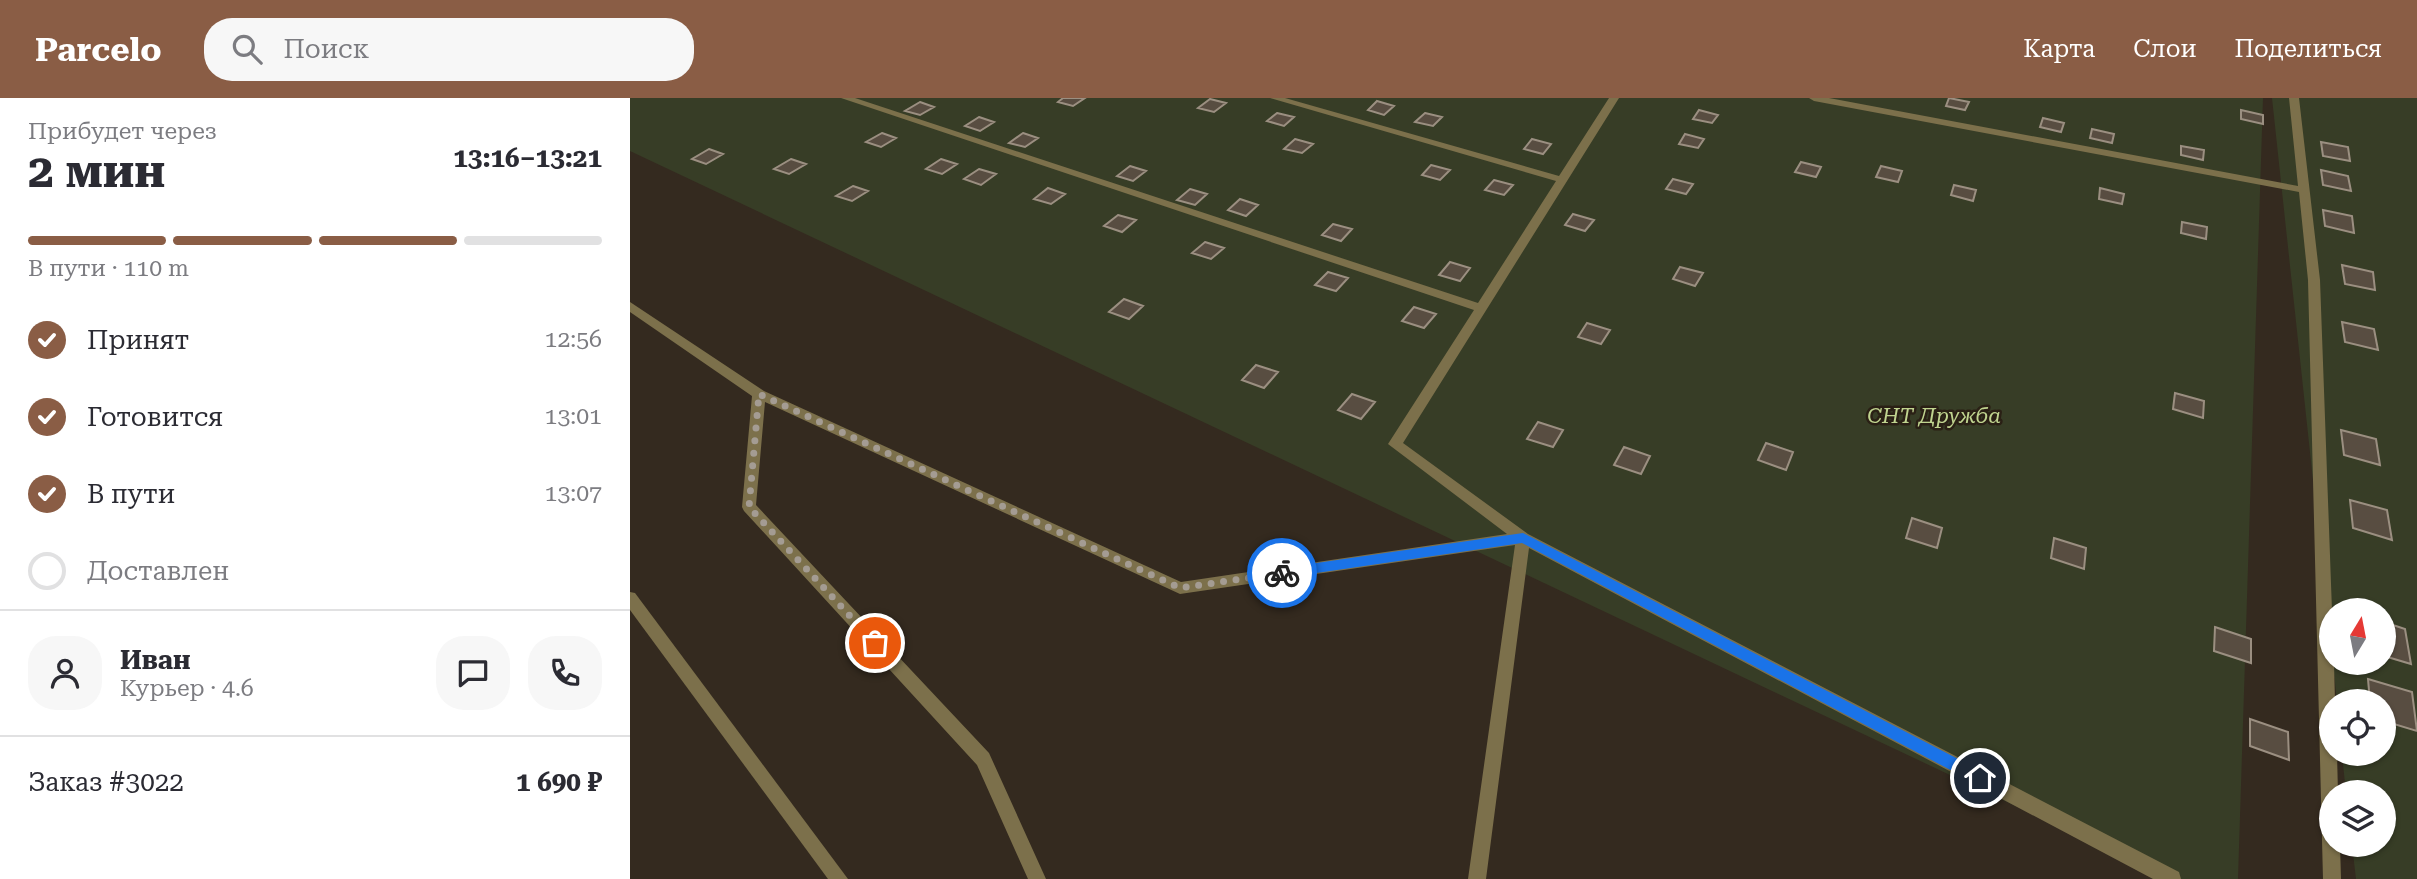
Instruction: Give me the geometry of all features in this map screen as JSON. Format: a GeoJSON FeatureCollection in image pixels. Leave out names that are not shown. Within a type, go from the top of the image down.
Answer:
{"type":"FeatureCollection","features":[{"type":"Feature","properties":{"kind":"street"},"geometry":{"type":"LineString","coordinates":[[846,98],[1481,308]]}},
{"type":"Feature","properties":{"kind":"street"},"geometry":{"type":"LineString","coordinates":[[1275,98],[1562,180]]}},
{"type":"Feature","properties":{"kind":"street"},"geometry":{"type":"LineString","coordinates":[[1614,98],[1395,443],[1523,538],[2172,879]]}},
{"type":"Feature","properties":{"kind":"street"},"geometry":{"type":"LineString","coordinates":[[1814,98],[2304,190]]}},
{"type":"Feature","properties":{"kind":"street"},"geometry":{"type":"LineString","coordinates":[[2294,98],[2314,281],[2332,879]]}},
{"type":"Feature","properties":{"kind":"street"},"geometry":{"type":"LineString","coordinates":[[630,306],[759,394],[1180,588],[1523,538]]}},
{"type":"Feature","properties":{"kind":"street"},"geometry":{"type":"LineString","coordinates":[[759,394],[749,507],[983,760],[1037,879]]}},
{"type":"Feature","properties":{"kind":"street"},"geometry":{"type":"LineString","coordinates":[[1477,879],[1523,538]]}},
{"type":"Feature","properties":{"kind":"street"},"geometry":{"type":"LineString","coordinates":[[630,598],[839,879]]}},
{"type":"Feature","properties":{"kind":"green space","name":"СНТ Дружба"},"geometry":{"type":"Polygon","coordinates":[[[630,98],[2263,98],[2238,879],[2170,879],[630,151],[630,98]]]}},
{"type":"Feature","properties":{"kind":"green space"},"geometry":{"type":"Polygon","coordinates":[[[2272,98],[2417,98],[2417,879],[2356,879],[2353,857],[2396,857],[2396,780],[2345,780],[2343,766],[2396,766],[2396,689],[2336,689],[2334,676],[2396,676],[2396,598],[2326,598],[2272,98]]]}},
{"type":"Feature","properties":{"kind":"building"},"geometry":{"type":"Polygon","coordinates":[[[1063,98],[1085,98],[1073,106],[1058,102],[1063,98]]]}},
{"type":"Feature","properties":{"kind":"building"},"geometry":{"type":"Polygon","coordinates":[[[1949,98],[1969,102],[1965,110],[1946,106],[1949,98]]]}},
{"type":"Feature","properties":{"kind":"building"},"geometry":{"type":"Polygon","coordinates":[[[1210,99],[1226,103],[1214,112],[1198,108],[1210,99]]]}},
{"type":"Feature","properties":{"kind":"building"},"geometry":{"type":"Polygon","coordinates":[[[1377,101],[1394,106],[1384,115],[1368,110],[1377,101]]]}},
{"type":"Feature","properties":{"kind":"building"},"geometry":{"type":"Polygon","coordinates":[[[920,102],[934,107],[920,115],[905,111],[920,102]]]}},
{"type":"Feature","properties":{"kind":"building"},"geometry":{"type":"Polygon","coordinates":[[[1699,110],[1718,115],[1712,123],[1693,119],[1699,110]]]}},
{"type":"Feature","properties":{"kind":"building"},"geometry":{"type":"Polygon","coordinates":[[[2241,110],[2263,115],[2263,124],[2241,119],[2241,110]]]}},
{"type":"Feature","properties":{"kind":"building"},"geometry":{"type":"Polygon","coordinates":[[[1277,113],[1294,117],[1284,126],[1267,121],[1277,113]]]}},
{"type":"Feature","properties":{"kind":"building"},"geometry":{"type":"Polygon","coordinates":[[[1425,113],[1442,117],[1433,126],[1415,122],[1425,113]]]}},
{"type":"Feature","properties":{"kind":"building"},"geometry":{"type":"Polygon","coordinates":[[[979,117],[994,122],[980,131],[965,126],[979,117]]]}},
{"type":"Feature","properties":{"kind":"building"},"geometry":{"type":"Polygon","coordinates":[[[2043,118],[2064,123],[2061,132],[2040,127],[2043,118]]]}},
{"type":"Feature","properties":{"kind":"building"},"geometry":{"type":"Polygon","coordinates":[[[2092,129],[2114,134],[2112,143],[2090,138],[2092,129]]]}},
{"type":"Feature","properties":{"kind":"building"},"geometry":{"type":"Polygon","coordinates":[[[882,133],[896,138],[881,147],[866,142],[882,133]]]}},
{"type":"Feature","properties":{"kind":"building"},"geometry":{"type":"Polygon","coordinates":[[[1023,133],[1038,138],[1025,147],[1009,143],[1023,133]]]}},
{"type":"Feature","properties":{"kind":"building"},"geometry":{"type":"Polygon","coordinates":[[[1685,134],[1704,139],[1698,148],[1679,144],[1685,134]]]}},
{"type":"Feature","properties":{"kind":"building"},"geometry":{"type":"Polygon","coordinates":[[[1295,139],[1313,144],[1302,153],[1284,149],[1295,139]]]}},
{"type":"Feature","properties":{"kind":"building"},"geometry":{"type":"Polygon","coordinates":[[[1532,139],[1551,144],[1543,154],[1524,149],[1532,139]]]}},
{"type":"Feature","properties":{"kind":"building"},"geometry":{"type":"Polygon","coordinates":[[[2321,142],[2348,147],[2350,161],[2323,156],[2321,142]]]}},
{"type":"Feature","properties":{"kind":"building"},"geometry":{"type":"Polygon","coordinates":[[[2181,146],[2204,150],[2203,160],[2181,155],[2181,146]]]}},
{"type":"Feature","properties":{"kind":"building"},"geometry":{"type":"Polygon","coordinates":[[[709,149],[723,154],[706,164],[692,159],[709,149]]]}},
{"type":"Feature","properties":{"kind":"building"},"geometry":{"type":"Polygon","coordinates":[[[791,159],[806,164],[789,174],[774,169],[791,159]]]}},
{"type":"Feature","properties":{"kind":"building"},"geometry":{"type":"Polygon","coordinates":[[[941,159],[957,164],[942,174],[926,169],[941,159]]]}},
{"type":"Feature","properties":{"kind":"building"},"geometry":{"type":"Polygon","coordinates":[[[1801,162],[1821,167],[1816,177],[1795,172],[1801,162]]]}},
{"type":"Feature","properties":{"kind":"building"},"geometry":{"type":"Polygon","coordinates":[[[1431,165],[1450,170],[1440,180],[1422,175],[1431,165]]]}},
{"type":"Feature","properties":{"kind":"building"},"geometry":{"type":"Polygon","coordinates":[[[1130,166],[1146,171],[1133,181],[1117,176],[1130,166]]]}},
{"type":"Feature","properties":{"kind":"building"},"geometry":{"type":"Polygon","coordinates":[[[1881,166],[1902,171],[1898,182],[1876,177],[1881,166]]]}},
{"type":"Feature","properties":{"kind":"building"},"geometry":{"type":"Polygon","coordinates":[[[979,169],[996,174],[981,185],[964,179],[979,169]]]}},
{"type":"Feature","properties":{"kind":"building"},"geometry":{"type":"Polygon","coordinates":[[[2321,170],[2348,176],[2351,191],[2323,185],[2321,170]]]}},
{"type":"Feature","properties":{"kind":"building"},"geometry":{"type":"Polygon","coordinates":[[[1673,179],[1693,184],[1686,194],[1666,189],[1673,179]]]}},
{"type":"Feature","properties":{"kind":"building"},"geometry":{"type":"Polygon","coordinates":[[[1494,180],[1513,185],[1504,195],[1485,190],[1494,180]]]}},
{"type":"Feature","properties":{"kind":"building"},"geometry":{"type":"Polygon","coordinates":[[[1954,185],[1976,190],[1973,201],[1951,195],[1954,185]]]}},
{"type":"Feature","properties":{"kind":"building"},"geometry":{"type":"Polygon","coordinates":[[[853,186],[868,191],[852,201],[836,196],[853,186]]]}},
{"type":"Feature","properties":{"kind":"building"},"geometry":{"type":"Polygon","coordinates":[[[1048,188],[1065,194],[1051,204],[1034,199],[1048,188]]]}},
{"type":"Feature","properties":{"kind":"building"},"geometry":{"type":"Polygon","coordinates":[[[2100,188],[2124,194],[2122,204],[2099,199],[2100,188]]]}},
{"type":"Feature","properties":{"kind":"building"},"geometry":{"type":"Polygon","coordinates":[[[1190,189],[1207,194],[1195,205],[1177,200],[1190,189]]]}},
{"type":"Feature","properties":{"kind":"building"},"geometry":{"type":"Polygon","coordinates":[[[1240,199],[1258,205],[1246,216],[1228,210],[1240,199]]]}},
{"type":"Feature","properties":{"kind":"building"},"geometry":{"type":"Polygon","coordinates":[[[2323,210],[2352,216],[2354,233],[2325,226],[2323,210]]]}},
{"type":"Feature","properties":{"kind":"building"},"geometry":{"type":"Polygon","coordinates":[[[1573,214],[1594,220],[1585,231],[1565,225],[1573,214]]]}},
{"type":"Feature","properties":{"kind":"building"},"geometry":{"type":"Polygon","coordinates":[[[1118,215],[1136,220],[1122,232],[1104,226],[1118,215]]]}},
{"type":"Feature","properties":{"kind":"building"},"geometry":{"type":"Polygon","coordinates":[[[2182,222],[2207,227],[2206,239],[2181,233],[2182,222]]]}},
{"type":"Feature","properties":{"kind":"building"},"geometry":{"type":"Polygon","coordinates":[[[1333,224],[1352,229],[1341,241],[1322,235],[1333,224]]]}},
{"type":"Feature","properties":{"kind":"building"},"geometry":{"type":"Polygon","coordinates":[[[1205,242],[1224,248],[1211,259],[1192,253],[1205,242]]]}},
{"type":"Feature","properties":{"kind":"building"},"geometry":{"type":"Polygon","coordinates":[[[1450,262],[1470,268],[1460,281],[1439,275],[1450,262]]]}},
{"type":"Feature","properties":{"kind":"building"},"geometry":{"type":"Polygon","coordinates":[[[2342,265],[2373,272],[2375,290],[2345,284],[2342,265]]]}},
{"type":"Feature","properties":{"kind":"building"},"geometry":{"type":"Polygon","coordinates":[[[1680,267],[1703,273],[1695,286],[1673,279],[1680,267]]]}},
{"type":"Feature","properties":{"kind":"building"},"geometry":{"type":"Polygon","coordinates":[[[1328,272],[1348,278],[1336,291],[1315,285],[1328,272]]]}},
{"type":"Feature","properties":{"kind":"building"},"geometry":{"type":"Polygon","coordinates":[[[1124,299],[1143,306],[1129,319],[1109,312],[1124,299]]]}},
{"type":"Feature","properties":{"kind":"building"},"geometry":{"type":"Polygon","coordinates":[[[1414,307],[1436,314],[1424,328],[1402,321],[1414,307]]]}},
{"type":"Feature","properties":{"kind":"building"},"geometry":{"type":"Polygon","coordinates":[[[2342,322],[2374,329],[2378,350],[2345,342],[2342,322]]]}},
{"type":"Feature","properties":{"kind":"building"},"geometry":{"type":"Polygon","coordinates":[[[1587,323],[1610,330],[1601,344],[1578,337],[1587,323]]]}},
{"type":"Feature","properties":{"kind":"building"},"geometry":{"type":"Polygon","coordinates":[[[1256,365],[1278,372],[1264,388],[1242,380],[1256,365]]]}},
{"type":"Feature","properties":{"kind":"building"},"geometry":{"type":"Polygon","coordinates":[[[2175,393],[2204,401],[2203,418],[2173,409],[2175,393]]]}},
{"type":"Feature","properties":{"kind":"building"},"geometry":{"type":"Polygon","coordinates":[[[1352,394],[1375,402],[1361,419],[1338,410],[1352,394]]]}},
{"type":"Feature","properties":{"kind":"building"},"geometry":{"type":"Polygon","coordinates":[[[1538,422],[1563,430],[1553,447],[1527,439],[1538,422]]]}},
{"type":"Feature","properties":{"kind":"building"},"geometry":{"type":"Polygon","coordinates":[[[2341,430],[2376,439],[2380,465],[2344,455],[2341,430]]]}},
{"type":"Feature","properties":{"kind":"building"},"geometry":{"type":"Polygon","coordinates":[[[1766,443],[1793,452],[1786,470],[1758,460],[1766,443]]]}},
{"type":"Feature","properties":{"kind":"building"},"geometry":{"type":"Polygon","coordinates":[[[1624,447],[1650,456],[1641,474],[1614,465],[1624,447]]]}},
{"type":"Feature","properties":{"kind":"building"},"geometry":{"type":"Polygon","coordinates":[[[2350,500],[2387,510],[2392,540],[2353,528],[2350,500]]]}},
{"type":"Feature","properties":{"kind":"building"},"geometry":{"type":"Polygon","coordinates":[[[1912,518],[1942,528],[1937,548],[1906,538],[1912,518]]]}},
{"type":"Feature","properties":{"kind":"building"},"geometry":{"type":"Polygon","coordinates":[[[2054,538],[2086,548],[2084,569],[2051,558],[2054,538]]]}},
{"type":"Feature","properties":{"kind":"building"},"geometry":{"type":"Polygon","coordinates":[[[2396,626],[2405,629],[2411,664],[2396,660],[2396,626]]]}},
{"type":"Feature","properties":{"kind":"building"},"geometry":{"type":"Polygon","coordinates":[[[2215,627],[2251,639],[2251,663],[2214,651],[2215,627]]]}},
{"type":"Feature","properties":{"kind":"building"},"geometry":{"type":"Polygon","coordinates":[[[2368,679],[2412,692],[2417,731],[2396,725],[2396,689],[2369,689],[2368,679]]]}},
{"type":"Feature","properties":{"kind":"building"},"geometry":{"type":"Polygon","coordinates":[[[2250,719],[2288,732],[2289,760],[2250,746],[2250,719]]]}},
{"type":"Feature","properties":{"kind":"way so far"},"geometry":{"type":"LineString","coordinates":[[875,643],[749,507],[759,394],[1180,588],[1282,573]]}},
{"type":"Feature","properties":{"kind":"route"},"geometry":{"type":"LineString","coordinates":[[1282,573],[1523,538],[1980,778]]}}]}
